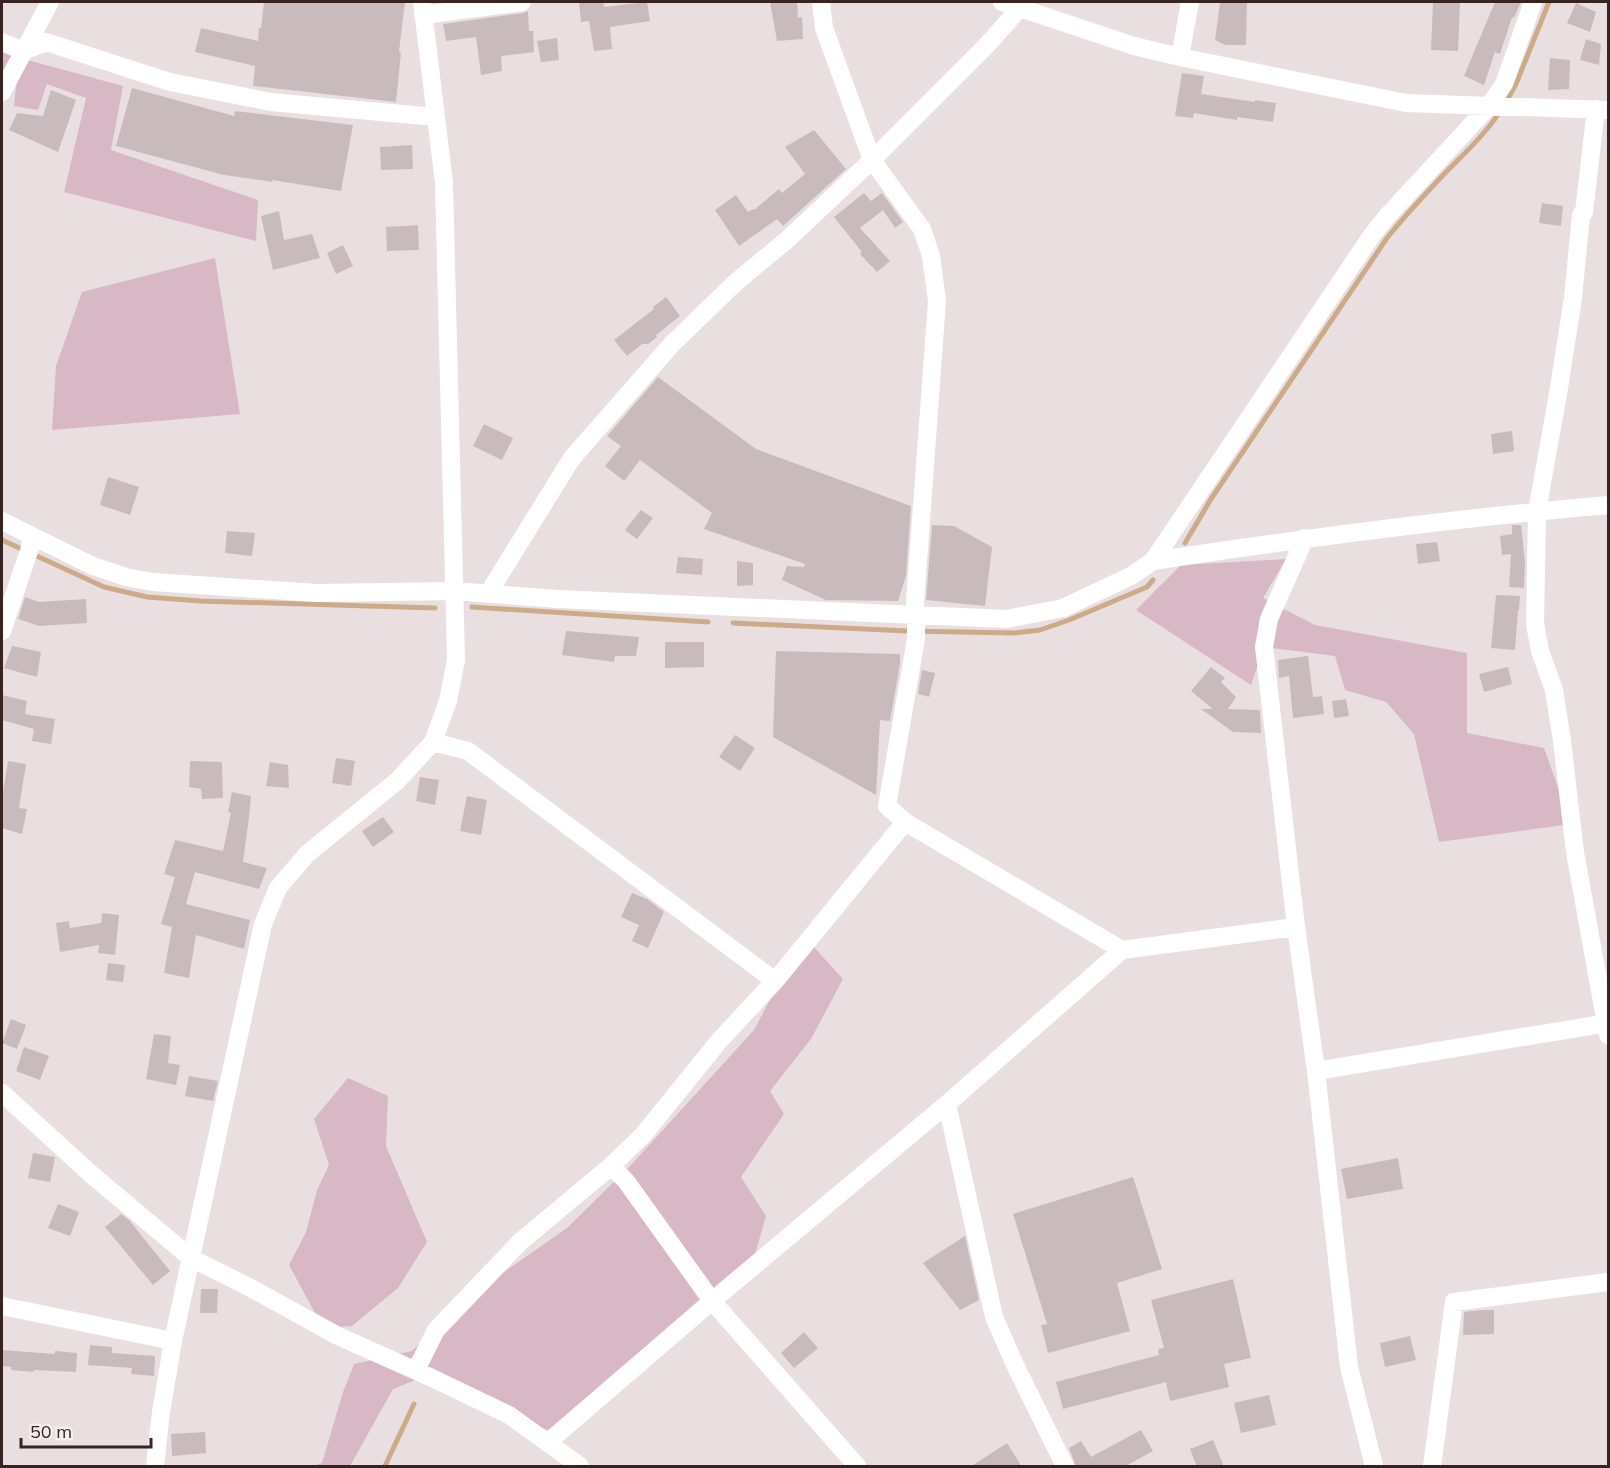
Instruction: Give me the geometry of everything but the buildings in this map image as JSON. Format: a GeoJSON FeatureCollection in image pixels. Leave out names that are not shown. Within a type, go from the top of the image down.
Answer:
{"type":"FeatureCollection","features":[{"type":"Feature","properties":{"kind":"street"},"geometry":{"type":"LineString","coordinates":[[2,92],[50,2]]}},
{"type":"Feature","properties":{"kind":"street"},"geometry":{"type":"LineString","coordinates":[[155,1467],[161,1412],[173,1341],[263,924],[278,888],[307,854],[396,781],[433,742],[448,701],[456,660],[444,183],[423,8],[522,2]]}},
{"type":"Feature","properties":{"kind":"street"},"geometry":{"type":"LineString","coordinates":[[821,2],[824,28],[872,160],[922,229],[931,256],[936,301],[915,626],[887,806],[905,822],[1122,950]]}},
{"type":"Feature","properties":{"kind":"street"},"geometry":{"type":"LineString","coordinates":[[1180,57],[1190,2]]}},
{"type":"Feature","properties":{"kind":"street"},"geometry":{"type":"LineString","coordinates":[[2,521],[29,549],[126,577],[153,582],[317,593],[453,591],[915,626],[1006,619],[1064,608],[1131,576],[1153,561],[1372,235],[1388,215],[1498,107],[1533,2]]}},
{"type":"Feature","properties":{"kind":"street"},"geometry":{"type":"LineString","coordinates":[[490,594],[572,458],[672,344],[735,283],[788,239],[872,160],[986,46],[1012,16],[1010,4],[1134,46],[1406,103],[1602,110],[1584,212],[1581,215],[1568,330],[1536,511],[1535,624],[1540,651],[1554,690],[1575,852],[1608,1027],[1316,1071]]}},
{"type":"Feature","properties":{"kind":"street"},"geometry":{"type":"LineString","coordinates":[[2,42],[23,51],[46,42],[170,82],[271,102],[436,117]]}},
{"type":"Feature","properties":{"kind":"street"},"geometry":{"type":"LineString","coordinates":[[1153,561],[1305,538],[1536,511],[1608,505]]}},
{"type":"Feature","properties":{"kind":"street"},"geometry":{"type":"LineString","coordinates":[[1305,538],[1269,619],[1264,647],[1296,927],[1316,1071],[1349,1368],[1374,1467]]}},
{"type":"Feature","properties":{"kind":"street"},"geometry":{"type":"LineString","coordinates":[[2,631],[29,549]]}},
{"type":"Feature","properties":{"kind":"street"},"geometry":{"type":"LineString","coordinates":[[433,742],[468,751],[775,981]]}},
{"type":"Feature","properties":{"kind":"street"},"geometry":{"type":"LineString","coordinates":[[416,1371],[436,1330],[520,1242],[611,1166],[643,1135],[719,1041],[775,981],[905,822]]}},
{"type":"Feature","properties":{"kind":"street"},"geometry":{"type":"LineString","coordinates":[[547,1443],[947,1104],[1122,950],[1296,927]]}},
{"type":"Feature","properties":{"kind":"street"},"geometry":{"type":"LineString","coordinates":[[2,1094],[92,1175],[191,1258],[338,1336],[508,1415],[580,1467]]}},
{"type":"Feature","properties":{"kind":"street"},"geometry":{"type":"LineString","coordinates":[[947,1104],[994,1317],[1065,1467]]}},
{"type":"Feature","properties":{"kind":"street"},"geometry":{"type":"LineString","coordinates":[[611,1166],[626,1180],[712,1301],[857,1467]]}},
{"type":"Feature","properties":{"kind":"street"},"geometry":{"type":"LineString","coordinates":[[1432,1467],[1455,1302],[1608,1282]]}},
{"type":"Feature","properties":{"kind":"street"},"geometry":{"type":"LineString","coordinates":[[2,1306],[173,1341]]}},
{"type":"Feature","properties":{"kind":"shaded area"},"geometry":{"type":"Polygon","coordinates":[[[2,50],[20,58],[123,86],[111,150],[258,200],[256,241],[64,192],[86,98],[47,84],[38,110],[14,106],[19,60],[2,92],[2,50]]]}},
{"type":"Feature","properties":{"kind":"shaded area"},"geometry":{"type":"Polygon","coordinates":[[[215,258],[240,414],[52,430],[56,366],[82,292],[215,258]]]}},
{"type":"Feature","properties":{"kind":"shaded area"},"geometry":{"type":"Polygon","coordinates":[[[1286,559],[1263,598],[1315,625],[1467,653],[1467,733],[1544,748],[1571,824],[1439,842],[1414,734],[1386,702],[1345,690],[1335,656],[1264,647],[1251,685],[1136,610],[1181,565],[1286,559]]]}},
{"type":"Feature","properties":{"kind":"shaded area"},"geometry":{"type":"Polygon","coordinates":[[[813,946],[843,979],[811,1039],[770,1091],[784,1114],[741,1177],[766,1216],[751,1268],[556,1435],[438,1371],[393,1389],[350,1466],[312,1466],[322,1463],[343,1392],[354,1364],[412,1351],[467,1298],[567,1228],[630,1166],[754,1030],[788,965],[813,946]]]}},
{"type":"Feature","properties":{"kind":"shaded area"},"geometry":{"type":"Polygon","coordinates":[[[348,1078],[388,1096],[386,1146],[427,1242],[398,1288],[352,1326],[323,1328],[289,1265],[306,1232],[317,1190],[329,1165],[314,1119],[348,1078]]]}},
{"type":"Feature","properties":{"kind":"waterway"},"geometry":{"type":"LineString","coordinates":[[1506,102],[1516,84],[1549,2]]}},
{"type":"Feature","properties":{"kind":"waterway"},"geometry":{"type":"LineString","coordinates":[[1185,543],[1211,499],[1387,238],[1483,134],[1501,110]]}},
{"type":"Feature","properties":{"kind":"waterway"},"geometry":{"type":"LineString","coordinates":[[2,540],[104,587],[147,597],[200,601],[435,608]]}},
{"type":"Feature","properties":{"kind":"waterway"},"geometry":{"type":"LineString","coordinates":[[733,623],[907,631],[1014,633],[1040,630],[1069,620],[1147,587],[1153,580]]}},
{"type":"Feature","properties":{"kind":"waterway"},"geometry":{"type":"LineString","coordinates":[[472,607],[708,622]]}},
{"type":"Feature","properties":{"kind":"waterway"},"geometry":{"type":"LineString","coordinates":[[385,1466],[414,1404]]}}]}
